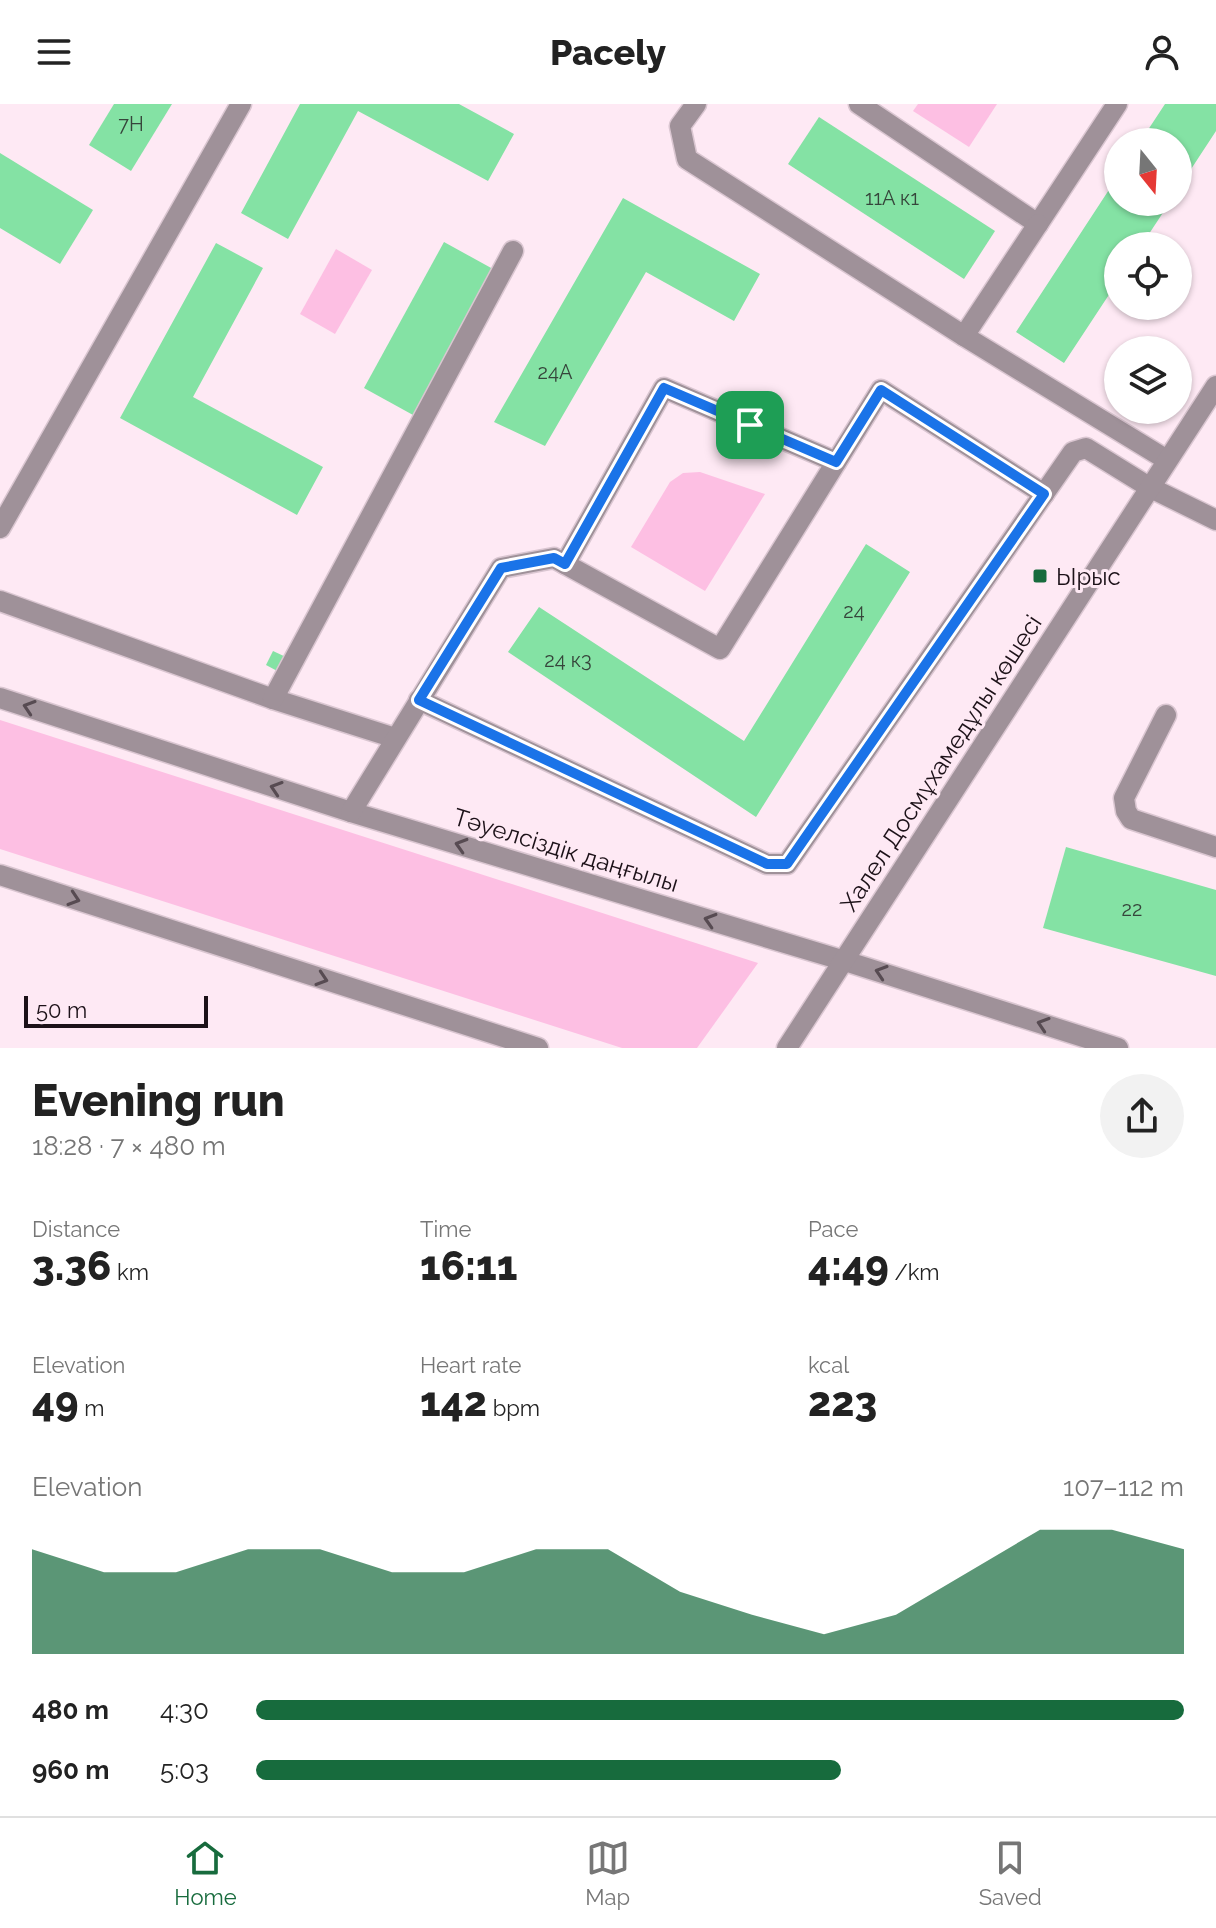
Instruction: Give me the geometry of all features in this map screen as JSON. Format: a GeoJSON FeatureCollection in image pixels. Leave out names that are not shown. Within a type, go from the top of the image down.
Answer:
{"type":"FeatureCollection","features":[{"type":"Feature","properties":{"kind":"street"},"geometry":{"type":"LineString","coordinates":[[0,528],[241,104]]}},
{"type":"Feature","properties":{"kind":"street"},"geometry":{"type":"LineString","coordinates":[[696,104],[680,126],[687,159],[964,336],[1167,460]]}},
{"type":"Feature","properties":{"kind":"street"},"geometry":{"type":"LineString","coordinates":[[859,104],[1038,224]]}},
{"type":"Feature","properties":{"kind":"street"},"geometry":{"type":"LineString","coordinates":[[964,336],[1117,104]]}},
{"type":"Feature","properties":{"kind":"street"},"geometry":{"type":"LineString","coordinates":[[273,699],[513,251]]}},
{"type":"Feature","properties":{"kind":"street","name":"Халел Досмұхамедұлы көшесі"},"geometry":{"type":"LineString","coordinates":[[787,1048],[1216,386]]}},
{"type":"Feature","properties":{"kind":"street"},"geometry":{"type":"LineString","coordinates":[[565,564],[664,388],[836,462]]}},
{"type":"Feature","properties":{"kind":"street"},"geometry":{"type":"LineString","coordinates":[[351,812],[501,568],[554,558],[720,649],[881,390],[1044,494]]}},
{"type":"Feature","properties":{"kind":"street"},"geometry":{"type":"LineString","coordinates":[[1080,449],[1099,419]]}},
{"type":"Feature","properties":{"kind":"street"},"geometry":{"type":"LineString","coordinates":[[419,700],[767,864],[787,864],[1073,452],[1086,448],[1149,487],[1216,520]]}},
{"type":"Feature","properties":{"kind":"street"},"geometry":{"type":"LineString","coordinates":[[0,601],[273,699],[395,738]]}},
{"type":"Feature","properties":{"kind":"street","name":"Тәуелсіздік даңғылы"},"geometry":{"type":"LineString","coordinates":[[0,698],[351,812],[845,961],[1118,1048]]}},
{"type":"Feature","properties":{"kind":"street"},"geometry":{"type":"LineString","coordinates":[[1166,715],[1124,798],[1126,811],[1131,819],[1216,847]]}},
{"type":"Feature","properties":{"kind":"street"},"geometry":{"type":"LineString","coordinates":[[0,875],[538,1048]]}},
{"type":"Feature","properties":{"kind":"shaded area"},"geometry":{"type":"Polygon","coordinates":[[[918,104],[997,104],[969,147],[913,111],[918,104]]]}},
{"type":"Feature","properties":{"kind":"shaded area"},"geometry":{"type":"Polygon","coordinates":[[[336,249],[372,270],[335,334],[300,314],[336,249]]]}},
{"type":"Feature","properties":{"kind":"shaded area"},"geometry":{"type":"Polygon","coordinates":[[[700,472],[765,494],[705,591],[631,547],[670,482],[683,473],[700,472]]]}},
{"type":"Feature","properties":{"kind":"shaded area"},"geometry":{"type":"Polygon","coordinates":[[[0,720],[758,963],[697,1048],[622,1048],[0,849],[0,720]]]}},
{"type":"Feature","properties":{"kind":"building"},"geometry":{"type":"Polygon","coordinates":[[[114,104],[172,104],[131,171],[89,145],[114,104]]]}},
{"type":"Feature","properties":{"kind":"building"},"geometry":{"type":"Polygon","coordinates":[[[300,104],[459,104],[514,134],[488,181],[358,111],[288,239],[241,213],[300,104]]]}},
{"type":"Feature","properties":{"kind":"building"},"geometry":{"type":"Polygon","coordinates":[[[1165,104],[1216,104],[1216,131],[1192,168],[1192,128],[1149,128],[1165,104]]]}},
{"type":"Feature","properties":{"kind":"building"},"geometry":{"type":"Polygon","coordinates":[[[819,117],[995,231],[964,279],[788,164],[819,117]]]}},
{"type":"Feature","properties":{"kind":"building"},"geometry":{"type":"Polygon","coordinates":[[[0,153],[93,210],[60,264],[0,228],[0,153]]]}},
{"type":"Feature","properties":{"kind":"building"},"geometry":{"type":"Polygon","coordinates":[[[1104,197],[1104,216],[1161,216],[1150,232],[1104,232],[1104,302],[1064,363],[1016,332],[1104,197]]]}},
{"type":"Feature","properties":{"kind":"building"},"geometry":{"type":"Polygon","coordinates":[[[623,198],[760,274],[734,321],[646,272],[545,446],[494,422],[623,198]]]}},
{"type":"Feature","properties":{"kind":"building"},"geometry":{"type":"Polygon","coordinates":[[[444,242],[493,269],[413,415],[364,388],[444,242]]]}},
{"type":"Feature","properties":{"kind":"building"},"geometry":{"type":"Polygon","coordinates":[[[216,243],[263,268],[193,397],[323,467],[297,515],[120,418],[216,243]]]}},
{"type":"Feature","properties":{"kind":"building"},"geometry":{"type":"Polygon","coordinates":[[[866,544],[910,572],[756,817],[508,652],[539,607],[744,741],[866,544]]]}},
{"type":"Feature","properties":{"kind":"building"},"geometry":{"type":"Polygon","coordinates":[[[273,651],[288,658],[281,673],[266,665],[273,651]]]}},
{"type":"Feature","properties":{"kind":"building"},"geometry":{"type":"Polygon","coordinates":[[[1066,847],[1216,890],[1216,976],[1043,928],[1066,847]]]}},
{"type":"Feature","properties":{"kind":"place","name":"Ырыс"},"geometry":{"type":"Point","coordinates":[1040,576]}},
{"type":"Feature","properties":{"kind":"route"},"geometry":{"type":"LineString","coordinates":[[664,388],[750,425],[836,462],[881,390],[1044,494],[787,864],[767,864],[419,700],[501,568],[554,558],[565,564],[664,388]]}}]}
